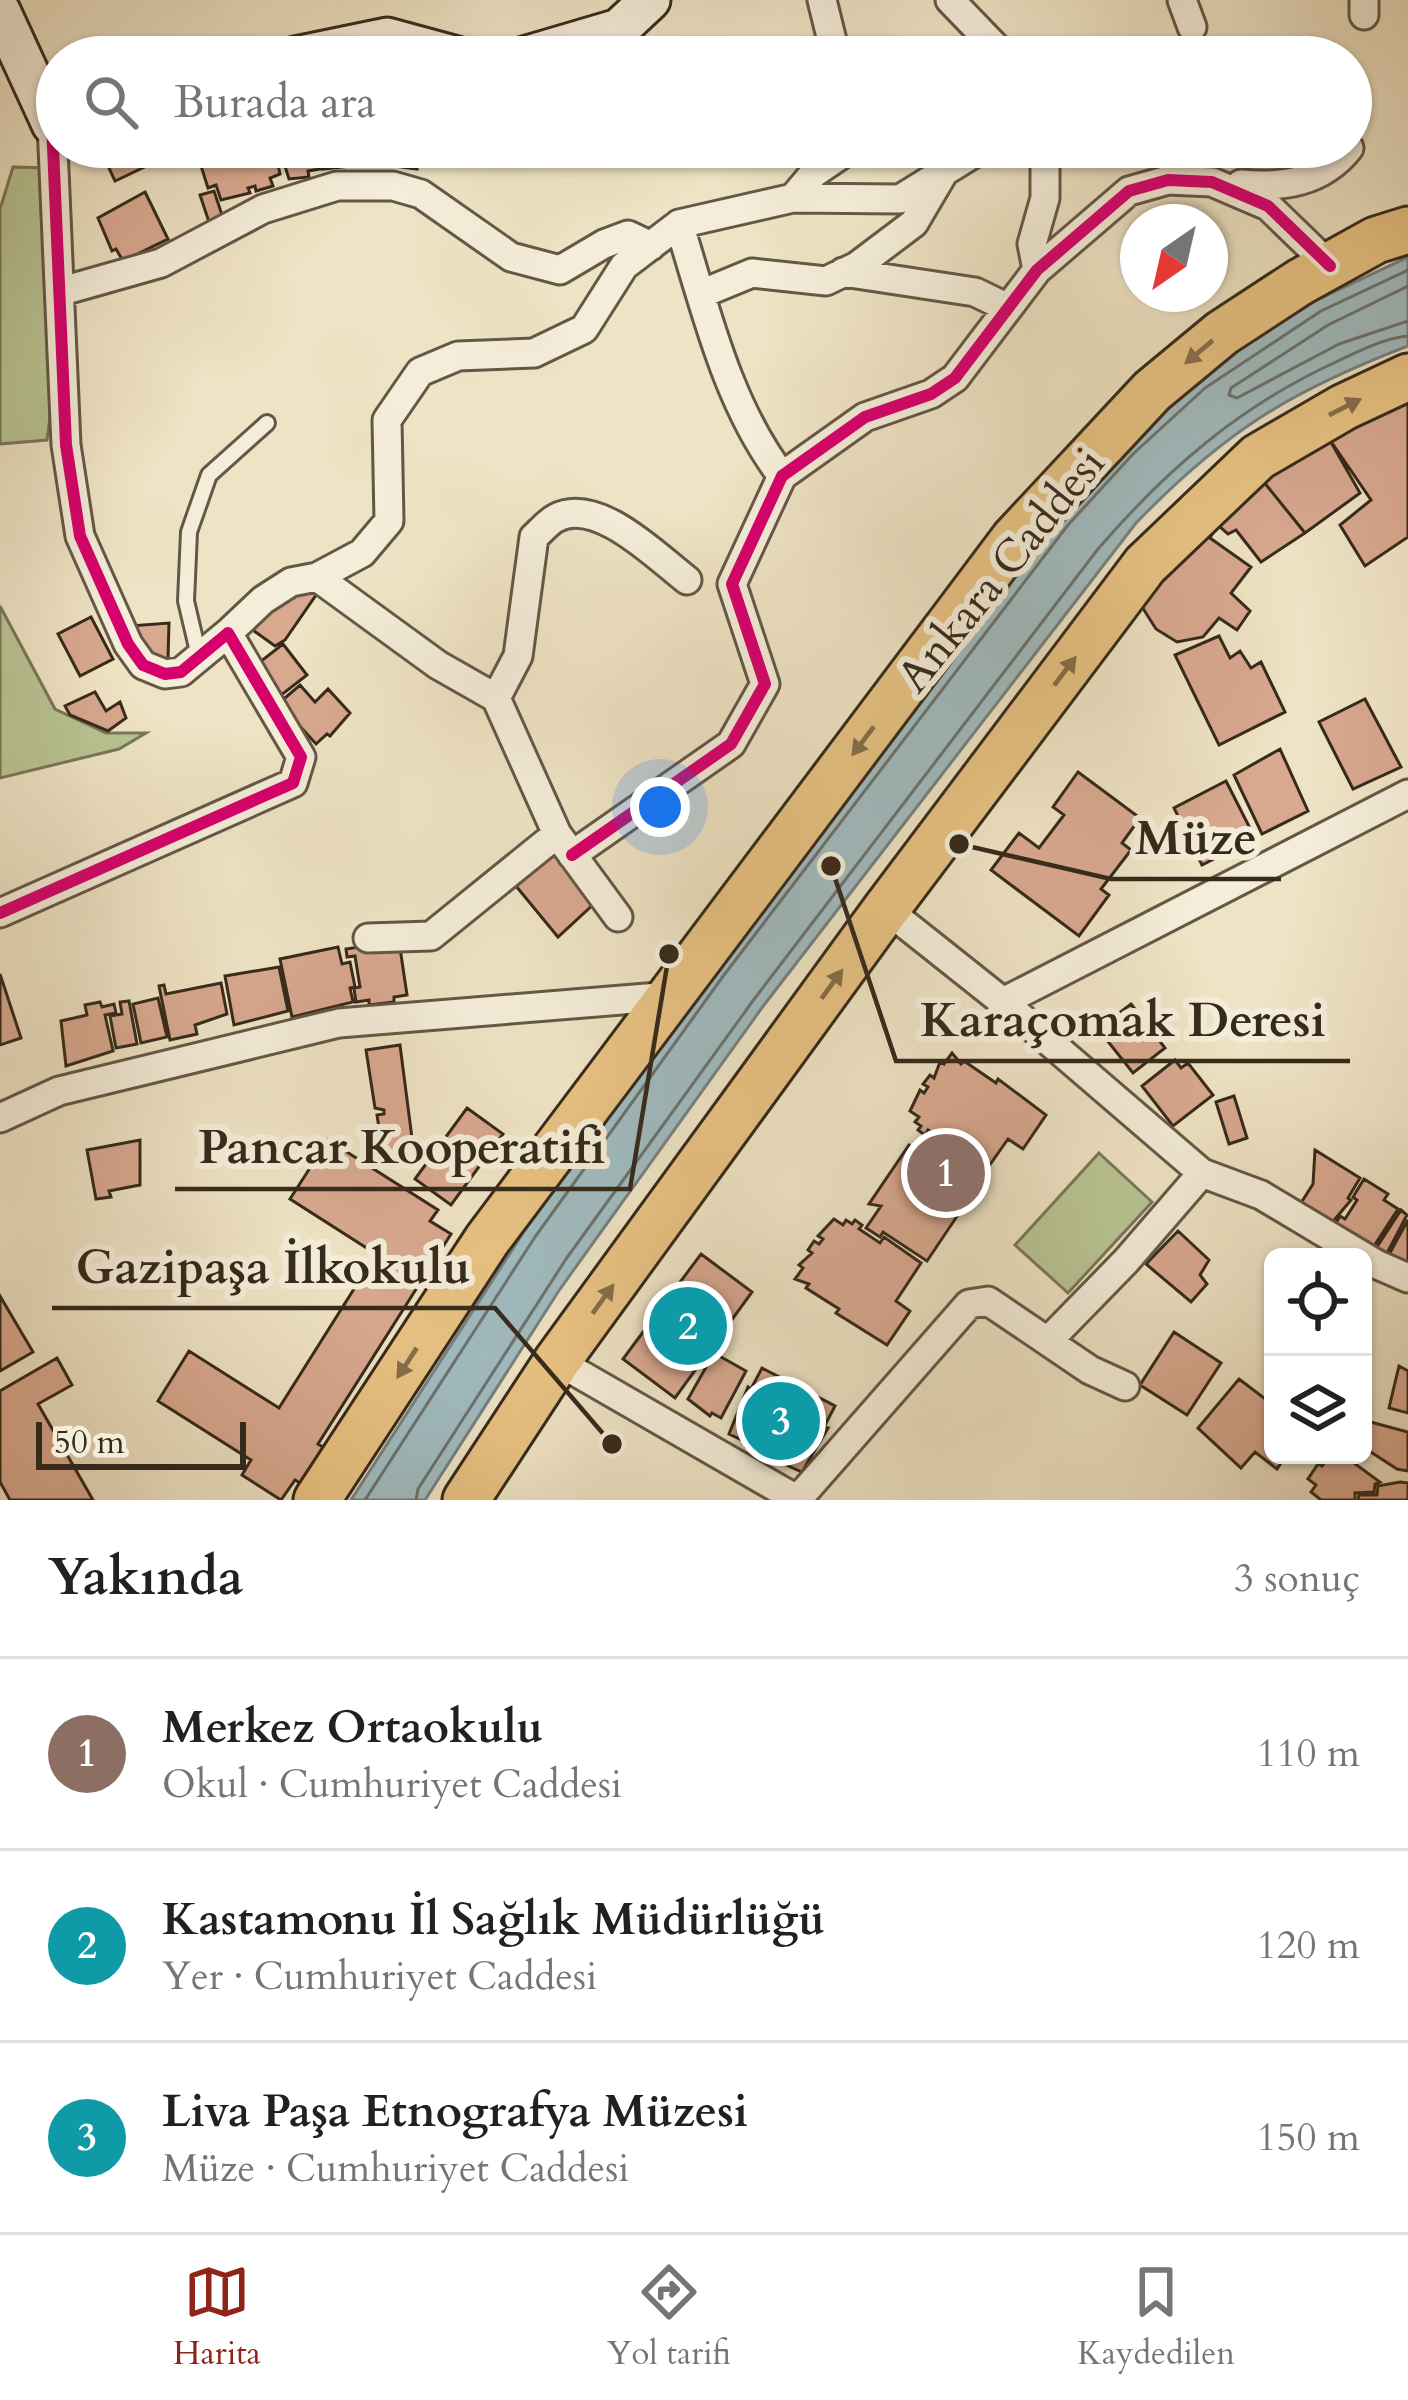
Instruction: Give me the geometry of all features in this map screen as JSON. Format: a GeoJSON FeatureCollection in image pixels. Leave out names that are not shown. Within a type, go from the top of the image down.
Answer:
{"type":"FeatureCollection","features":[{"type":"Feature","properties":{"kind":"main road","name":"Ankara Caddesi"},"geometry":{"type":"LineString","coordinates":[[317,1500],[487,1240],[1015,539],[1152,391],[1222,333],[1376,240],[1408,230]]}},
{"type":"Feature","properties":{"kind":"main road"},"geometry":{"type":"LineString","coordinates":[[466,1500],[557,1361],[886,909],[1145,565],[1258,457],[1324,417],[1408,377]]}},
{"type":"Feature","properties":{"kind":"street"},"geometry":{"type":"LineString","coordinates":[[596,36],[620,29],[650,0]]}},
{"type":"Feature","properties":{"kind":"street"},"geometry":{"type":"LineString","coordinates":[[822,0],[831,36]]}},
{"type":"Feature","properties":{"kind":"street"},"geometry":{"type":"LineString","coordinates":[[950,0],[985,36]]}},
{"type":"Feature","properties":{"kind":"street"},"geometry":{"type":"LineString","coordinates":[[1182,0],[1192,27]]}},
{"type":"Feature","properties":{"kind":"street"},"geometry":{"type":"LineString","coordinates":[[0,11],[36,85]]}},
{"type":"Feature","properties":{"kind":"street"},"geometry":{"type":"LineString","coordinates":[[57,168],[66,445],[80,536],[128,644],[143,664],[165,674],[181,672],[263,600],[291,582],[316,577],[362,553],[388,521],[388,420],[420,372],[458,356],[534,353],[584,329],[624,266],[680,224],[793,198],[900,200],[950,168]]}},
{"type":"Feature","properties":{"kind":"street"},"geometry":{"type":"LineString","coordinates":[[793,198],[821,168]]}},
{"type":"Feature","properties":{"kind":"street"},"geometry":{"type":"LineString","coordinates":[[1037,270],[1032,244],[1045,198],[1045,168]]}},
{"type":"Feature","properties":{"kind":"street"},"geometry":{"type":"LineString","coordinates":[[368,938],[431,936],[564,845],[731,744],[765,684],[732,584],[782,476],[865,417],[931,394],[955,378],[1037,270],[1129,191],[1168,180],[1273,188],[1334,168]]}},
{"type":"Feature","properties":{"kind":"street"},"geometry":{"type":"LineString","coordinates":[[700,293],[752,273],[826,280],[843,272],[914,223],[944,172]]}},
{"type":"Feature","properties":{"kind":"street"},"geometry":{"type":"LineString","coordinates":[[1213,182],[1268,206],[1330,266]]}},
{"type":"Feature","properties":{"kind":"street"},"geometry":{"type":"LineString","coordinates":[[62,291],[161,263],[263,209],[337,186],[393,186],[421,194],[511,257],[560,270],[628,235],[650,246]]}},
{"type":"Feature","properties":{"kind":"street"},"geometry":{"type":"LineString","coordinates":[[680,224],[723,366],[782,476]]}},
{"type":"Feature","properties":{"kind":"street"},"geometry":{"type":"LineString","coordinates":[[843,272],[975,292],[1008,308]]}},
{"type":"Feature","properties":{"kind":"street"},"geometry":{"type":"LineString","coordinates":[[496,698],[518,656],[534,537],[556,518],[575,513],[609,520],[687,580]]}},
{"type":"Feature","properties":{"kind":"street"},"geometry":{"type":"LineString","coordinates":[[316,577],[438,665],[496,698],[564,845],[618,916]]}},
{"type":"Feature","properties":{"kind":"street"},"geometry":{"type":"LineString","coordinates":[[0,913],[293,783],[301,757],[228,633]]}},
{"type":"Feature","properties":{"kind":"street"},"geometry":{"type":"LineString","coordinates":[[1003,1002],[1408,794]]}},
{"type":"Feature","properties":{"kind":"street"},"geometry":{"type":"LineString","coordinates":[[886,909],[1003,1002],[1202,1173],[1261,1195],[1408,1278]]}},
{"type":"Feature","properties":{"kind":"street"},"geometry":{"type":"LineString","coordinates":[[0,1118],[59,1091],[339,1023],[670,995]]}},
{"type":"Feature","properties":{"kind":"street"},"geometry":{"type":"LineString","coordinates":[[1048,1341],[1202,1173]]}},
{"type":"Feature","properties":{"kind":"street"},"geometry":{"type":"LineString","coordinates":[[557,1361],[798,1500],[969,1304],[988,1301],[1090,1370],[1125,1387]]}},
{"type":"Feature","properties":{"kind":"lane"},"geometry":{"type":"LineString","coordinates":[[200,656],[186,602],[189,532],[209,475],[267,423]]}},
{"type":"Feature","properties":{"kind":"green space"},"geometry":{"type":"Polygon","coordinates":[[[13,167],[49,168],[57,364],[47,440],[0,444],[0,209],[13,167]]]}},
{"type":"Feature","properties":{"kind":"green space"},"geometry":{"type":"Polygon","coordinates":[[[0,606],[55,709],[106,733],[146,733],[119,749],[0,778],[0,606]]]}},
{"type":"Feature","properties":{"kind":"green space"},"geometry":{"type":"Polygon","coordinates":[[[1099,1153],[1152,1202],[1068,1293],[1015,1245],[1099,1153]]]}},
{"type":"Feature","properties":{"kind":"water"},"geometry":{"type":"Polygon","coordinates":[[[1408,257],[1408,346],[1328,380],[1261,417],[1199,463],[1136,523],[764,1005],[560,1289],[425,1500],[351,1500],[525,1230],[714,968],[1058,517],[1160,411],[1236,350],[1315,301],[1408,257]]]}},
{"type":"Feature","properties":{"kind":"building"},"geometry":{"type":"Polygon","coordinates":[[[109,168],[142,168],[115,181],[109,168]]]}},
{"type":"Feature","properties":{"kind":"building"},"geometry":{"type":"Polygon","coordinates":[[[202,168],[279,168],[280,174],[270,178],[273,186],[256,191],[255,186],[248,188],[250,193],[221,200],[216,185],[208,188],[202,168]]]}},
{"type":"Feature","properties":{"kind":"building"},"geometry":{"type":"Polygon","coordinates":[[[286,168],[320,168],[308,171],[309,177],[289,179],[286,168]]]}},
{"type":"Feature","properties":{"kind":"building"},"geometry":{"type":"Polygon","coordinates":[[[214,191],[223,218],[209,222],[200,195],[214,191]]]}},
{"type":"Feature","properties":{"kind":"building"},"geometry":{"type":"Polygon","coordinates":[[[145,192],[168,239],[123,261],[116,249],[112,251],[98,218],[145,192]]]}},
{"type":"Feature","properties":{"kind":"building"},"geometry":{"type":"Polygon","coordinates":[[[1401,391],[1408,402],[1408,537],[1365,566],[1340,525],[1371,500],[1328,437],[1401,391]]]}},
{"type":"Feature","properties":{"kind":"building"},"geometry":{"type":"Polygon","coordinates":[[[1328,437],[1360,493],[1305,533],[1259,476],[1328,437]]]}},
{"type":"Feature","properties":{"kind":"building"},"geometry":{"type":"Polygon","coordinates":[[[1259,476],[1305,533],[1261,562],[1236,530],[1228,534],[1212,520],[1259,476]]]}},
{"type":"Feature","properties":{"kind":"building"},"geometry":{"type":"Polygon","coordinates":[[[1205,523],[1215,529],[1210,538],[1251,567],[1231,593],[1250,611],[1237,630],[1219,618],[1203,637],[1177,642],[1156,629],[1137,599],[1205,523]]]}},
{"type":"Feature","properties":{"kind":"building"},"geometry":{"type":"Polygon","coordinates":[[[299,583],[316,595],[285,640],[275,646],[250,628],[299,583]]]}},
{"type":"Feature","properties":{"kind":"building"},"geometry":{"type":"Polygon","coordinates":[[[91,617],[113,659],[80,676],[58,634],[91,617]]]}},
{"type":"Feature","properties":{"kind":"building"},"geometry":{"type":"Polygon","coordinates":[[[169,623],[168,659],[145,656],[129,626],[169,623]]]}},
{"type":"Feature","properties":{"kind":"building"},"geometry":{"type":"Polygon","coordinates":[[[1219,636],[1230,658],[1240,651],[1251,668],[1261,662],[1285,712],[1219,745],[1175,655],[1219,636]]]}},
{"type":"Feature","properties":{"kind":"building"},"geometry":{"type":"Polygon","coordinates":[[[283,644],[307,675],[280,696],[256,665],[283,644]]]}},
{"type":"Feature","properties":{"kind":"building"},"geometry":{"type":"Polygon","coordinates":[[[300,685],[315,702],[328,689],[350,713],[316,744],[279,703],[300,685]]]}},
{"type":"Feature","properties":{"kind":"building"},"geometry":{"type":"Polygon","coordinates":[[[95,692],[106,711],[120,702],[126,718],[108,731],[70,715],[65,706],[95,692]]]}},
{"type":"Feature","properties":{"kind":"building"},"geometry":{"type":"Polygon","coordinates":[[[1365,699],[1401,767],[1353,789],[1319,722],[1365,699]]]}},
{"type":"Feature","properties":{"kind":"building"},"geometry":{"type":"Polygon","coordinates":[[[1280,749],[1308,811],[1262,834],[1234,775],[1280,749]]]}},
{"type":"Feature","properties":{"kind":"building"},"geometry":{"type":"Polygon","coordinates":[[[1078,772],[1140,818],[1122,843],[1131,850],[1101,889],[1109,895],[1079,936],[991,870],[1019,833],[1039,848],[1064,815],[1053,807],[1078,772]]]}},
{"type":"Feature","properties":{"kind":"building"},"geometry":{"type":"Polygon","coordinates":[[[1226,781],[1255,838],[1202,865],[1174,808],[1226,781]]]}},
{"type":"Feature","properties":{"kind":"building"},"geometry":{"type":"Polygon","coordinates":[[[556,845],[598,900],[558,937],[511,880],[556,845]]]}},
{"type":"Feature","properties":{"kind":"building"},"geometry":{"type":"Polygon","coordinates":[[[399,941],[407,995],[394,997],[394,1002],[356,1002],[354,988],[360,987],[355,956],[347,957],[346,949],[399,941]]]}},
{"type":"Feature","properties":{"kind":"building"},"geometry":{"type":"Polygon","coordinates":[[[338,947],[342,964],[350,962],[353,1002],[292,1017],[280,959],[338,947]]]}},
{"type":"Feature","properties":{"kind":"building"},"geometry":{"type":"Polygon","coordinates":[[[279,967],[288,1011],[234,1025],[225,976],[279,967]]]}},
{"type":"Feature","properties":{"kind":"building"},"geometry":{"type":"Polygon","coordinates":[[[0,974],[21,1038],[0,1045],[0,974]]]}},
{"type":"Feature","properties":{"kind":"building"},"geometry":{"type":"Polygon","coordinates":[[[221,983],[227,1014],[195,1025],[197,1034],[170,1040],[159,986],[164,985],[166,994],[221,983]]]}},
{"type":"Feature","properties":{"kind":"building"},"geometry":{"type":"Polygon","coordinates":[[[158,998],[167,1037],[141,1043],[133,1004],[158,998]]]}},
{"type":"Feature","properties":{"kind":"building"},"geometry":{"type":"Polygon","coordinates":[[[129,1001],[137,1044],[116,1048],[110,1016],[122,1014],[120,1002],[129,1001]]]}},
{"type":"Feature","properties":{"kind":"building"},"geometry":{"type":"Polygon","coordinates":[[[100,1002],[102,1007],[114,1004],[116,1013],[105,1015],[113,1051],[66,1066],[61,1021],[87,1015],[85,1005],[100,1002]]]}},
{"type":"Feature","properties":{"kind":"building"},"geometry":{"type":"Polygon","coordinates":[[[1131,1004],[1165,1048],[1133,1073],[1098,1029],[1131,1004]]]}},
{"type":"Feature","properties":{"kind":"building"},"geometry":{"type":"Polygon","coordinates":[[[400,1045],[413,1146],[383,1154],[377,1115],[384,1110],[375,1108],[366,1050],[400,1045]]]}},
{"type":"Feature","properties":{"kind":"building"},"geometry":{"type":"Polygon","coordinates":[[[952,1053],[961,1064],[964,1061],[996,1083],[998,1079],[1046,1115],[1023,1149],[1008,1139],[982,1176],[945,1151],[949,1145],[928,1130],[925,1135],[918,1130],[921,1126],[915,1122],[919,1117],[910,1111],[920,1090],[924,1093],[928,1087],[923,1084],[930,1075],[934,1078],[940,1062],[944,1064],[952,1053]]]}},
{"type":"Feature","properties":{"kind":"building"},"geometry":{"type":"Polygon","coordinates":[[[1175,1060],[1181,1068],[1188,1063],[1213,1095],[1173,1126],[1142,1086],[1175,1060]]]}},
{"type":"Feature","properties":{"kind":"building"},"geometry":{"type":"Polygon","coordinates":[[[1234,1096],[1247,1138],[1229,1144],[1216,1102],[1234,1096]]]}},
{"type":"Feature","properties":{"kind":"building"},"geometry":{"type":"Polygon","coordinates":[[[467,1108],[503,1134],[451,1205],[415,1179],[467,1108]]]}},
{"type":"Feature","properties":{"kind":"building"},"geometry":{"type":"Polygon","coordinates":[[[928,1136],[982,1179],[927,1261],[883,1232],[880,1237],[866,1228],[881,1206],[869,1204],[909,1145],[916,1150],[914,1157],[928,1136]]]}},
{"type":"Feature","properties":{"kind":"building"},"geometry":{"type":"Polygon","coordinates":[[[140,1140],[140,1185],[109,1191],[111,1197],[96,1199],[87,1150],[140,1140]]]}},
{"type":"Feature","properties":{"kind":"building"},"geometry":{"type":"Polygon","coordinates":[[[328,1140],[438,1210],[430,1221],[451,1234],[318,1444],[331,1452],[308,1488],[295,1480],[281,1500],[242,1475],[251,1460],[158,1401],[189,1351],[279,1408],[376,1254],[290,1199],[328,1140]]]}},
{"type":"Feature","properties":{"kind":"building"},"geometry":{"type":"Polygon","coordinates":[[[1315,1150],[1360,1178],[1351,1200],[1330,1225],[1301,1203],[1313,1184],[1315,1150]]]}},
{"type":"Feature","properties":{"kind":"building"},"geometry":{"type":"Polygon","coordinates":[[[1364,1179],[1388,1194],[1384,1200],[1398,1209],[1372,1249],[1333,1228],[1340,1216],[1345,1219],[1357,1200],[1353,1197],[1364,1179]]]}},
{"type":"Feature","properties":{"kind":"building"},"geometry":{"type":"Polygon","coordinates":[[[1401,1210],[1407,1215],[1385,1257],[1373,1253],[1401,1210]]]}},
{"type":"Feature","properties":{"kind":"building"},"geometry":{"type":"Polygon","coordinates":[[[834,1219],[843,1225],[855,1220],[862,1225],[859,1229],[880,1243],[884,1237],[921,1263],[896,1301],[910,1311],[887,1345],[836,1313],[839,1309],[806,1288],[809,1284],[795,1279],[803,1268],[799,1265],[812,1253],[808,1250],[814,1241],[819,1244],[823,1239],[818,1236],[834,1219]]]}},
{"type":"Feature","properties":{"kind":"building"},"geometry":{"type":"Polygon","coordinates":[[[1408,1220],[1408,1271],[1386,1260],[1408,1220]]]}},
{"type":"Feature","properties":{"kind":"building"},"geometry":{"type":"Polygon","coordinates":[[[1178,1231],[1209,1260],[1200,1275],[1207,1284],[1191,1302],[1146,1264],[1178,1231]]]}},
{"type":"Feature","properties":{"kind":"building"},"geometry":{"type":"Polygon","coordinates":[[[701,1254],[752,1292],[675,1398],[623,1359],[701,1254]]]}},
{"type":"Feature","properties":{"kind":"building"},"geometry":{"type":"Polygon","coordinates":[[[0,1296],[33,1352],[0,1371],[0,1296]]]}},
{"type":"Feature","properties":{"kind":"building"},"geometry":{"type":"Polygon","coordinates":[[[1174,1332],[1221,1363],[1187,1415],[1140,1385],[1174,1332]]]}},
{"type":"Feature","properties":{"kind":"building"},"geometry":{"type":"Polygon","coordinates":[[[714,1353],[746,1371],[721,1418],[710,1416],[688,1399],[714,1353]]]}},
{"type":"Feature","properties":{"kind":"building"},"geometry":{"type":"Polygon","coordinates":[[[57,1358],[72,1385],[38,1404],[93,1500],[10,1500],[0,1482],[0,1391],[57,1358]]]}},
{"type":"Feature","properties":{"kind":"building"},"geometry":{"type":"Polygon","coordinates":[[[1399,1366],[1408,1371],[1408,1413],[1389,1408],[1399,1366]]]}},
{"type":"Feature","properties":{"kind":"building"},"geometry":{"type":"Polygon","coordinates":[[[762,1368],[835,1406],[802,1472],[746,1447],[748,1443],[729,1434],[748,1387],[751,1389],[762,1368]]]}},
{"type":"Feature","properties":{"kind":"building"},"geometry":{"type":"Polygon","coordinates":[[[1239,1379],[1264,1398],[1264,1459],[1255,1452],[1241,1468],[1198,1428],[1239,1379]]]}},
{"type":"Feature","properties":{"kind":"building"},"geometry":{"type":"Polygon","coordinates":[[[1372,1422],[1408,1432],[1408,1471],[1372,1453],[1372,1422]]]}},
{"type":"Feature","properties":{"kind":"building"},"geometry":{"type":"Polygon","coordinates":[[[1318,1464],[1355,1464],[1380,1482],[1374,1492],[1355,1493],[1355,1500],[1321,1500],[1311,1492],[1316,1485],[1308,1479],[1318,1464]]]}},
{"type":"Feature","properties":{"kind":"building"},"geometry":{"type":"Polygon","coordinates":[[[1408,1483],[1408,1500],[1358,1500],[1359,1495],[1377,1495],[1378,1486],[1408,1483]]]}},
{"type":"Feature","properties":{"kind":"cycle path"},"geometry":{"type":"LineString","coordinates":[[0,913],[293,783],[301,757],[228,633],[181,672],[165,674],[143,665],[128,644],[80,536],[66,445],[54,168]]}},
{"type":"Feature","properties":{"kind":"cycle path"},"geometry":{"type":"LineString","coordinates":[[572,855],[731,744],[765,684],[732,584],[782,476],[865,417],[931,394],[955,378],[1037,270],[1129,191],[1168,180],[1212,182],[1268,206],[1330,266]]}},
{"type":"Feature","properties":{"kind":"place","name":"Müze"},"geometry":{"type":"Point","coordinates":[959,844]}},
{"type":"Feature","properties":{"kind":"place","name":"Karaçomak Deresi"},"geometry":{"type":"Point","coordinates":[831,866]}},
{"type":"Feature","properties":{"kind":"place","name":"Pancar Kooperatifi"},"geometry":{"type":"Point","coordinates":[669,954]}},
{"type":"Feature","properties":{"kind":"place","name":"Merkez Ortaokulu"},"geometry":{"type":"Point","coordinates":[946,1173]}},
{"type":"Feature","properties":{"kind":"place","name":"Kastamonu İl Sağlık Müdürlüğü"},"geometry":{"type":"Point","coordinates":[688,1326]}},
{"type":"Feature","properties":{"kind":"place","name":"Liva Paşa Etnografya Müzesi"},"geometry":{"type":"Point","coordinates":[781,1421]}},
{"type":"Feature","properties":{"kind":"place","name":"Gazipaşa İlkokulu"},"geometry":{"type":"Point","coordinates":[612,1444]}}]}
